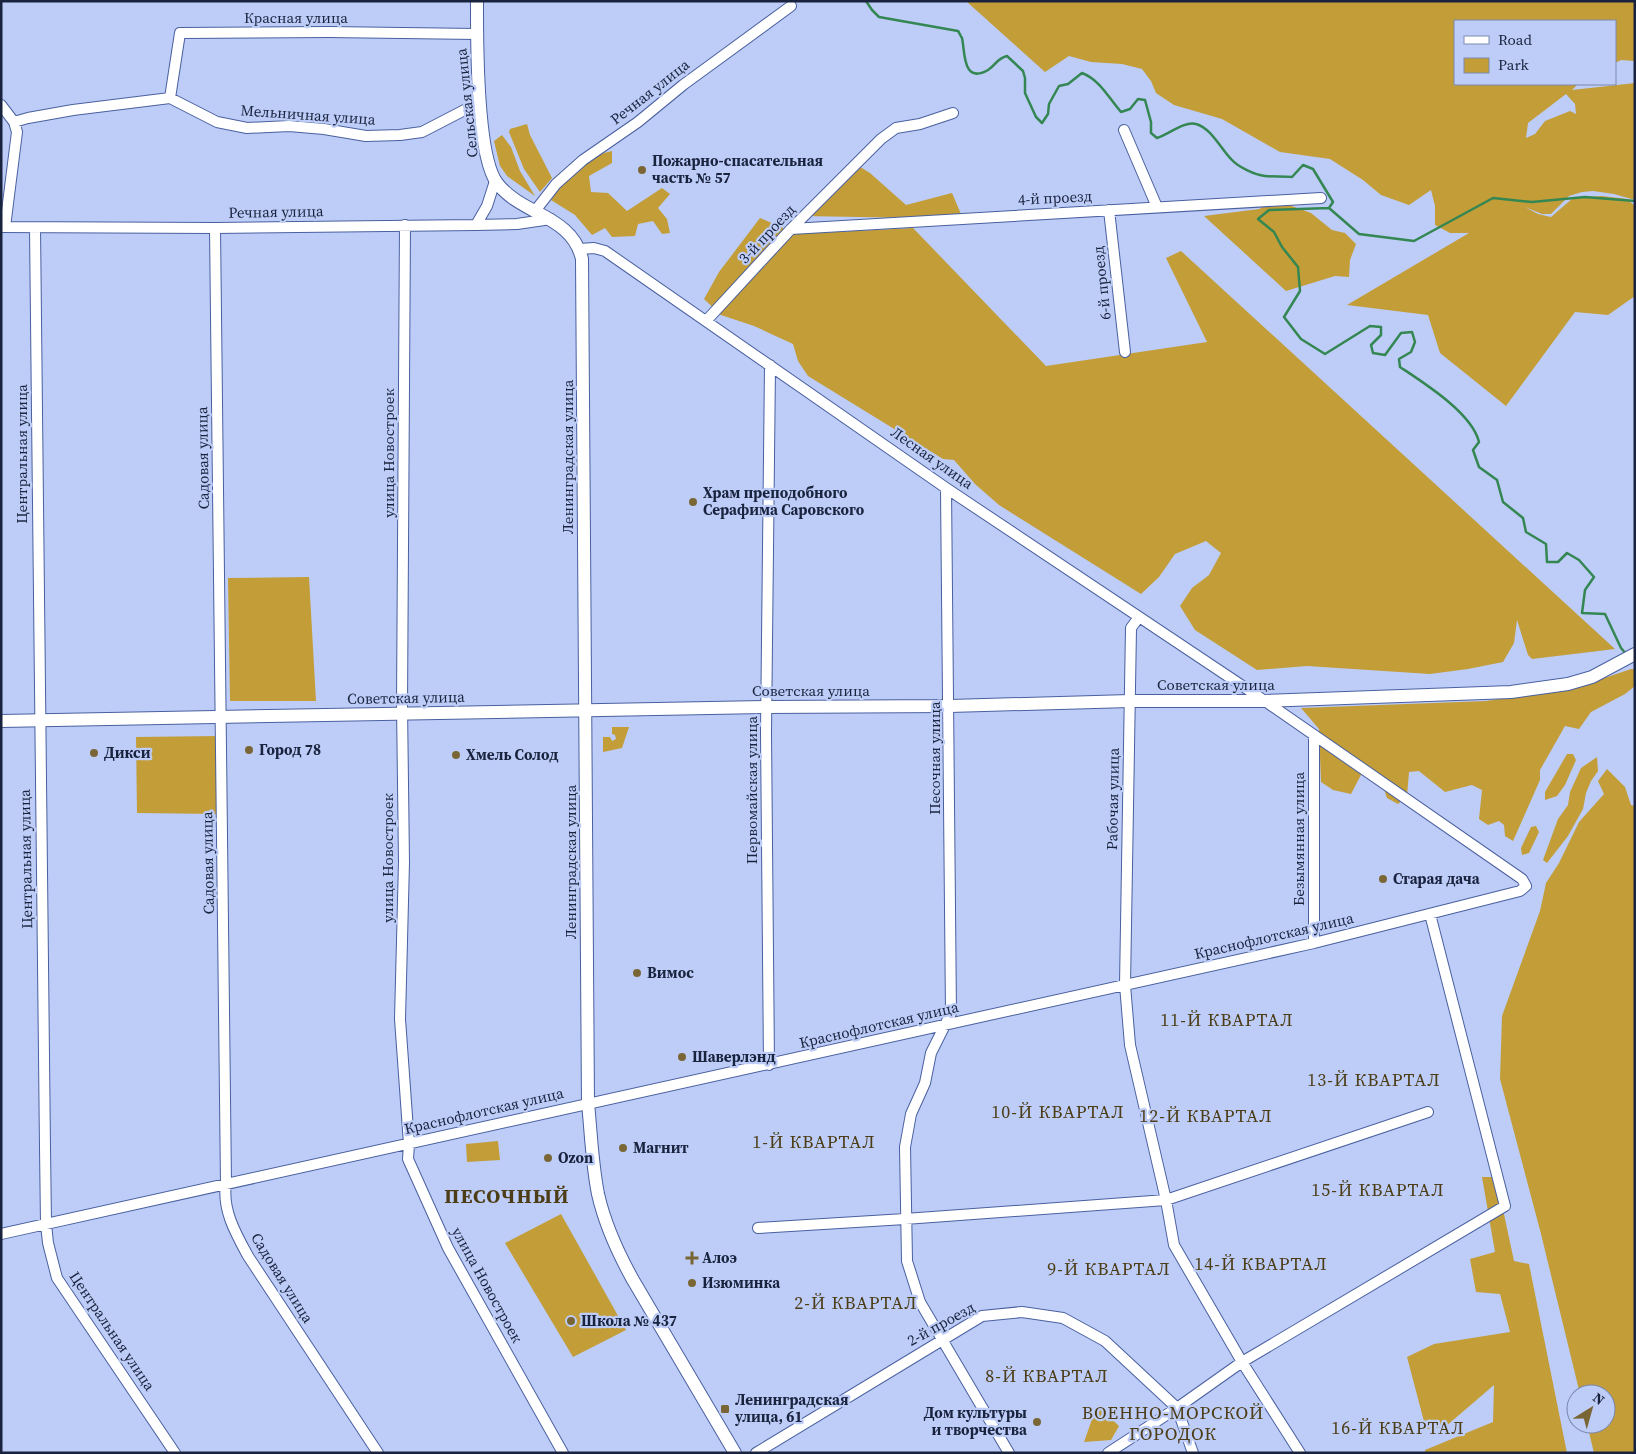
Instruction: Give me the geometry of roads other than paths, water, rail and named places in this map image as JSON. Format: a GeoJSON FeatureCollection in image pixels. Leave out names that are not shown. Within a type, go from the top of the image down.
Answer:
{"type":"FeatureCollection","features":[{"type":"Feature","properties":{"kind":"main road","name":"Сельская улица"},"geometry":{"type":"LineString","coordinates":[[478,2],[477,34],[480,102],[486,154],[495,181]]}},
{"type":"Feature","properties":{"kind":"main road"},"geometry":{"type":"LineString","coordinates":[[495,181],[520,203],[563,228],[577,243]]}},
{"type":"Feature","properties":{"kind":"main road","name":"Ленинградская улица"},"geometry":{"type":"LineString","coordinates":[[577,243],[583,274],[588,1103],[594,1166],[598,1193],[617,1251],[632,1280],[735,1453]]}},
{"type":"Feature","properties":{"kind":"main road","name":"Советская улица"},"geometry":{"type":"LineString","coordinates":[[1,721],[766,707],[950,706],[1130,701],[1265,701],[1511,692],[1568,684],[1592,677],[1635,654]]}},
{"type":"Feature","properties":{"kind":"street","name":"Речная улица"},"geometry":{"type":"LineString","coordinates":[[535,211],[556,184],[583,160],[638,122],[683,85],[791,6]]}},
{"type":"Feature","properties":{"kind":"street","name":"Красная улица"},"geometry":{"type":"LineString","coordinates":[[170,98],[180,34],[328,32],[477,34]]}},
{"type":"Feature","properties":{"kind":"street","name":"Мельничная улица"},"geometry":{"type":"LineString","coordinates":[[170,98],[218,122],[248,128],[289,126],[324,129],[366,136],[422,132],[480,102]]}},
{"type":"Feature","properties":{"kind":"street"},"geometry":{"type":"LineString","coordinates":[[14,122],[73,110],[170,98]]}},
{"type":"Feature","properties":{"kind":"street"},"geometry":{"type":"LineString","coordinates":[[1,105],[14,122],[17,132],[3,227]]}},
{"type":"Feature","properties":{"kind":"street","name":"3-й проезд"},"geometry":{"type":"LineString","coordinates":[[706,321],[791,229],[881,139],[896,128],[920,124],[953,113]]}},
{"type":"Feature","properties":{"kind":"street"},"geometry":{"type":"LineString","coordinates":[[1124,130],[1157,207]]}},
{"type":"Feature","properties":{"kind":"street"},"geometry":{"type":"LineString","coordinates":[[476,225],[487,206],[495,181]]}},
{"type":"Feature","properties":{"kind":"street","name":"4-й проезд"},"geometry":{"type":"LineString","coordinates":[[791,229],[1321,198]]}},
{"type":"Feature","properties":{"kind":"street","name":"6-й проезд"},"geometry":{"type":"LineString","coordinates":[[1109,210],[1125,352]]}},
{"type":"Feature","properties":{"kind":"street","name":"Речная улица"},"geometry":{"type":"LineString","coordinates":[[3,227],[215,228],[476,225],[517,224],[551,220]]}},
{"type":"Feature","properties":{"kind":"street","name":"улица Новостроек"},"geometry":{"type":"LineString","coordinates":[[405,225],[404,862],[400,1019],[409,1144],[408,1159],[448,1248],[563,1453]]}},
{"type":"Feature","properties":{"kind":"street","name":"Центральная улица"},"geometry":{"type":"LineString","coordinates":[[35,228],[46,1224],[48,1244],[57,1278],[175,1453]]}},
{"type":"Feature","properties":{"kind":"street","name":"Садовая улица"},"geometry":{"type":"LineString","coordinates":[[215,228],[222,718],[226,1184],[224,1197],[235,1232],[248,1256],[378,1453]]}},
{"type":"Feature","properties":{"kind":"street","name":"Лесная улица"},"geometry":{"type":"LineString","coordinates":[[577,243],[605,250],[946,488],[1265,701],[1522,879],[1526,886]]}},
{"type":"Feature","properties":{"kind":"street","name":"Первомайская улица"},"geometry":{"type":"LineString","coordinates":[[769,1065],[766,707],[770,365]]}},
{"type":"Feature","properties":{"kind":"street","name":"Песочная улица"},"geometry":{"type":"LineString","coordinates":[[946,488],[950,706],[951,1013],[931,1053],[925,1084],[911,1114],[904,1147],[907,1261],[920,1302],[1009,1453]]}},
{"type":"Feature","properties":{"kind":"street","name":"Рабочая улица"},"geometry":{"type":"LineString","coordinates":[[1139,617],[1131,628],[1125,986],[1130,1045],[1166,1200],[1174,1245],[1242,1362],[1300,1453]]}},
{"type":"Feature","properties":{"kind":"street","name":"Безымянная улица"},"geometry":{"type":"LineString","coordinates":[[1314,735],[1314,943]]}},
{"type":"Feature","properties":{"kind":"street","name":"Краснофлотская улица"},"geometry":{"type":"LineString","coordinates":[[1,1234],[1314,943],[1520,891],[1526,886]]}},
{"type":"Feature","properties":{"kind":"street"},"geometry":{"type":"LineString","coordinates":[[1108,1453],[1177,1408],[1242,1362],[1506,1206],[1430,914]]}},
{"type":"Feature","properties":{"kind":"street"},"geometry":{"type":"LineString","coordinates":[[758,1228],[1166,1200],[1428,1112]]}},
{"type":"Feature","properties":{"kind":"street","name":"2-й проезд"},"geometry":{"type":"LineString","coordinates":[[756,1453],[982,1316],[1022,1312],[1063,1318],[1105,1341],[1177,1408],[1193,1453]]}},
{"type":"Feature","properties":{"kind":"waterway"},"geometry":{"type":"LineString","coordinates":[[866,1],[879,17],[958,31],[962,38],[966,64],[973,73],[988,70],[1007,56],[1023,71],[1025,93],[1036,117],[1042,123],[1048,114],[1049,104],[1059,86],[1068,84],[1082,73],[1099,84],[1121,112],[1130,109],[1138,99],[1145,100],[1151,122],[1151,133],[1157,138],[1187,124],[1196,124],[1211,134],[1234,162],[1252,172],[1265,176],[1292,177],[1303,165],[1313,169],[1333,202],[1329,208],[1269,210],[1258,219],[1274,232],[1282,247],[1298,267],[1300,291],[1284,317],[1301,339],[1325,354],[1370,326],[1381,327],[1381,335],[1371,345],[1373,353],[1385,355],[1401,333],[1412,332],[1415,342],[1411,352],[1399,359],[1400,367],[1446,400],[1467,420],[1475,431],[1479,442],[1473,450],[1479,467],[1497,480],[1503,502],[1523,518],[1526,532],[1546,544],[1547,562],[1558,562],[1567,553],[1579,560],[1594,577],[1585,590],[1582,613],[1605,614],[1621,648],[1627,655]]}},
{"type":"Feature","properties":{"kind":"waterway"},"geometry":{"type":"LineString","coordinates":[[1329,208],[1359,234],[1414,241],[1493,198],[1532,202],[1585,197],[1635,201]]}},
{"type":"Feature","properties":{"kind":"place","name":"Пожарно-спасательная часть № 57"},"geometry":{"type":"Point","coordinates":[642,170]}},
{"type":"Feature","properties":{"kind":"place","name":"Храм преподобного Серафима Саровского"},"geometry":{"type":"Point","coordinates":[693,502]}},
{"type":"Feature","properties":{"kind":"place","name":"Город 78"},"geometry":{"type":"Point","coordinates":[249,750]}},
{"type":"Feature","properties":{"kind":"place","name":"Дикси"},"geometry":{"type":"Point","coordinates":[94,753]}},
{"type":"Feature","properties":{"kind":"place","name":"Хмель Солод"},"geometry":{"type":"Point","coordinates":[456,755]}},
{"type":"Feature","properties":{"kind":"place","name":"Старая дача"},"geometry":{"type":"Point","coordinates":[1383,879]}},
{"type":"Feature","properties":{"kind":"place","name":"Вимос"},"geometry":{"type":"Point","coordinates":[637,973]}},
{"type":"Feature","properties":{"kind":"place","name":"Шаверлэнд"},"geometry":{"type":"Point","coordinates":[682,1057]}},
{"type":"Feature","properties":{"kind":"place","name":"Магнит"},"geometry":{"type":"Point","coordinates":[623,1148]}},
{"type":"Feature","properties":{"kind":"place","name":"Ozon"},"geometry":{"type":"Point","coordinates":[548,1158]}},
{"type":"Feature","properties":{"kind":"place","name":"Алоэ"},"geometry":{"type":"Point","coordinates":[692,1258]}},
{"type":"Feature","properties":{"kind":"place","name":"Изюминка"},"geometry":{"type":"Point","coordinates":[692,1283]}},
{"type":"Feature","properties":{"kind":"place","name":"Школа № 437"},"geometry":{"type":"Point","coordinates":[571,1321]}},
{"type":"Feature","properties":{"kind":"place","name":"Ленинградская улица, 61"},"geometry":{"type":"Point","coordinates":[725,1409]}},
{"type":"Feature","properties":{"kind":"place","name":"Дом культуры и творчества"},"geometry":{"type":"Point","coordinates":[1037,1422]}},
{"type":"Feature","properties":{"kind":"district","name":"11-Й КВАРТАЛ"},"geometry":{"type":"Point","coordinates":[1227,1020]}},
{"type":"Feature","properties":{"kind":"district","name":"13-Й КВАРТАЛ"},"geometry":{"type":"Point","coordinates":[1374,1080]}},
{"type":"Feature","properties":{"kind":"district","name":"10-Й КВАРТАЛ"},"geometry":{"type":"Point","coordinates":[1058,1112]}},
{"type":"Feature","properties":{"kind":"district","name":"12-Й КВАРТАЛ"},"geometry":{"type":"Point","coordinates":[1206,1116]}},
{"type":"Feature","properties":{"kind":"district","name":"1-Й КВАРТАЛ"},"geometry":{"type":"Point","coordinates":[814,1142]}},
{"type":"Feature","properties":{"kind":"district","name":"15-Й КВАРТАЛ"},"geometry":{"type":"Point","coordinates":[1378,1190]}},
{"type":"Feature","properties":{"kind":"district","name":"ПЕСОЧНЫЙ"},"geometry":{"type":"Point","coordinates":[507,1196]}},
{"type":"Feature","properties":{"kind":"district","name":"14-Й КВАРТАЛ"},"geometry":{"type":"Point","coordinates":[1261,1264]}},
{"type":"Feature","properties":{"kind":"district","name":"9-Й КВАРТАЛ"},"geometry":{"type":"Point","coordinates":[1109,1269]}},
{"type":"Feature","properties":{"kind":"district","name":"2-Й КВАРТАЛ"},"geometry":{"type":"Point","coordinates":[856,1303]}},
{"type":"Feature","properties":{"kind":"district","name":"8-Й КВАРТАЛ"},"geometry":{"type":"Point","coordinates":[1047,1376]}},
{"type":"Feature","properties":{"kind":"district","name":"ВОЕННО-МОРСКОЙ ГОРОДОК"},"geometry":{"type":"Point","coordinates":[1173,1424]}},
{"type":"Feature","properties":{"kind":"district","name":"16-Й КВАРТАЛ"},"geometry":{"type":"Point","coordinates":[1398,1428]}}]}
